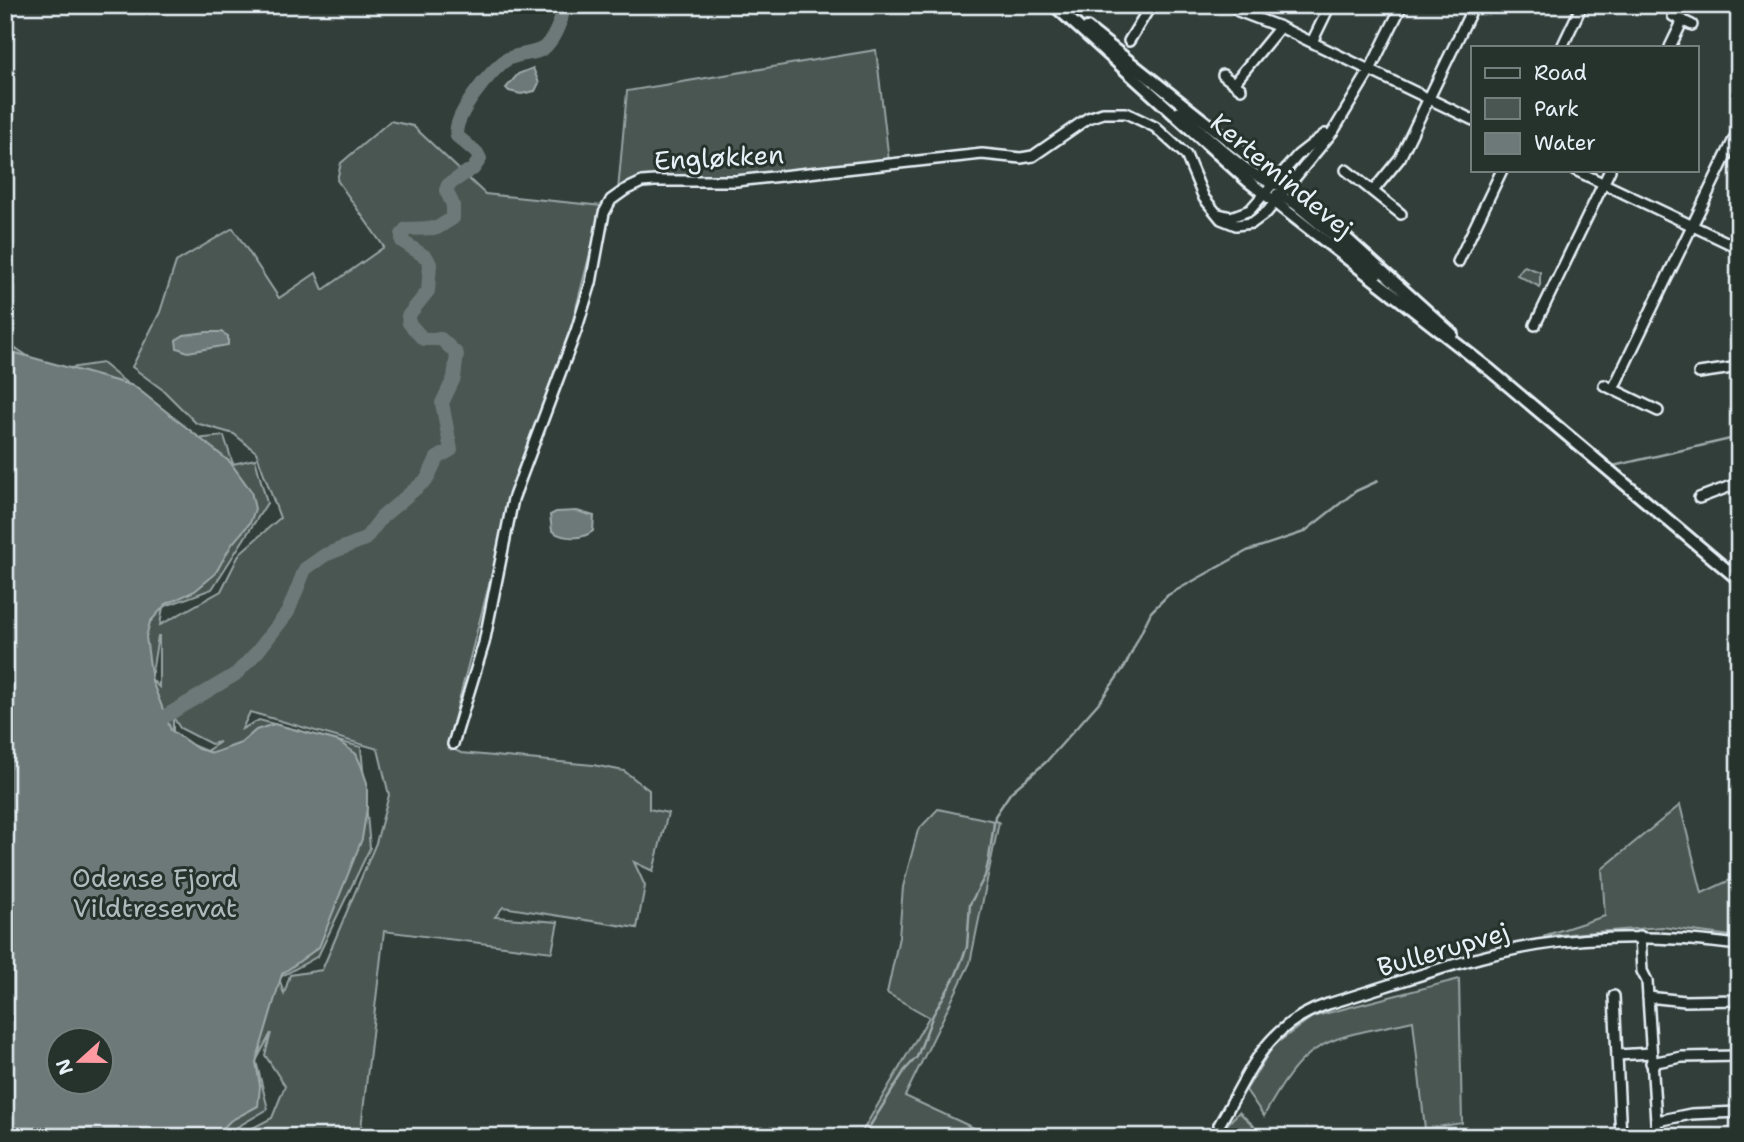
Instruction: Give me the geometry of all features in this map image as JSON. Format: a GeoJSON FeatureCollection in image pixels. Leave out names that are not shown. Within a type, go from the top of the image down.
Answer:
{"type":"FeatureCollection","features":[{"type":"Feature","properties":{"kind":"main road","name":"Kertemindevej"},"geometry":{"type":"LineString","coordinates":[[1056,5],[1124,69],[1409,295],[1490,370]]}},
{"type":"Feature","properties":{"kind":"main road","name":"Kertemindevej"},"geometry":{"type":"LineString","coordinates":[[1056,5],[1739,580]]}},
{"type":"Feature","properties":{"kind":"street"},"geometry":{"type":"LineString","coordinates":[[1129,41],[1151,5]]}},
{"type":"Feature","properties":{"kind":"street"},"geometry":{"type":"LineString","coordinates":[[1312,42],[1329,5]]}},
{"type":"Feature","properties":{"kind":"street"},"geometry":{"type":"LineString","coordinates":[[1211,210],[1223,216],[1241,215],[1250,210],[1270,186],[1337,121],[1370,71],[1402,5]]}},
{"type":"Feature","properties":{"kind":"street"},"geometry":{"type":"LineString","coordinates":[[1373,191],[1400,158],[1474,5]]}},
{"type":"Feature","properties":{"kind":"street"},"geometry":{"type":"LineString","coordinates":[[1562,46],[1582,5]]}},
{"type":"Feature","properties":{"kind":"street"},"geometry":{"type":"LineString","coordinates":[[1238,11],[1280,27],[1471,119]]}},
{"type":"Feature","properties":{"kind":"street"},"geometry":{"type":"LineString","coordinates":[[1670,46],[1678,18],[1692,25]]}},
{"type":"Feature","properties":{"kind":"street"},"geometry":{"type":"LineString","coordinates":[[1223,75],[1237,86],[1280,27]]}},
{"type":"Feature","properties":{"kind":"street","name":"Engløkken"},"geometry":{"type":"LineString","coordinates":[[453,744],[484,643],[513,499],[576,331],[591,283],[600,227],[611,200],[642,182],[736,181],[955,156],[1033,156],[1088,118],[1109,113],[1126,113],[1140,118],[1175,144],[1192,165],[1211,210]]}},
{"type":"Feature","properties":{"kind":"street"},"geometry":{"type":"LineString","coordinates":[[1211,210],[1229,224],[1244,225],[1259,218],[1334,130],[1337,121]]}},
{"type":"Feature","properties":{"kind":"street"},"geometry":{"type":"LineString","coordinates":[[1613,389],[1739,129]]}},
{"type":"Feature","properties":{"kind":"street"},"geometry":{"type":"LineString","coordinates":[[1346,170],[1401,214]]}},
{"type":"Feature","properties":{"kind":"street"},"geometry":{"type":"LineString","coordinates":[[1458,261],[1501,172]]}},
{"type":"Feature","properties":{"kind":"street"},"geometry":{"type":"LineString","coordinates":[[1579,172],[1739,248]]}},
{"type":"Feature","properties":{"kind":"street"},"geometry":{"type":"LineString","coordinates":[[1535,326],[1609,172]]}},
{"type":"Feature","properties":{"kind":"street"},"geometry":{"type":"LineString","coordinates":[[1699,373],[1739,368]]}},
{"type":"Feature","properties":{"kind":"street"},"geometry":{"type":"LineString","coordinates":[[1604,384],[1658,411]]}},
{"type":"Feature","properties":{"kind":"street"},"geometry":{"type":"LineString","coordinates":[[1699,498],[1739,483]]}},
{"type":"Feature","properties":{"kind":"street"},"geometry":{"type":"LineString","coordinates":[[1640,936],[1642,971],[1647,981],[1657,1137]]}},
{"type":"Feature","properties":{"kind":"street","name":"Bullerupvej"},"geometry":{"type":"LineString","coordinates":[[1219,1125],[1264,1046],[1287,1024],[1313,1009],[1518,948],[1592,938],[1640,936],[1739,945]]}},
{"type":"Feature","properties":{"kind":"street"},"geometry":{"type":"LineString","coordinates":[[1614,996],[1621,1137]]}},
{"type":"Feature","properties":{"kind":"street"},"geometry":{"type":"LineString","coordinates":[[1648,997],[1685,1001],[1738,1000]]}},
{"type":"Feature","properties":{"kind":"street"},"geometry":{"type":"LineString","coordinates":[[1617,1055],[1651,1058],[1739,1056]]}},
{"type":"Feature","properties":{"kind":"street"},"geometry":{"type":"LineString","coordinates":[[1657,1121],[1691,1114],[1739,1112]]}},
{"type":"Feature","properties":{"kind":"green space"},"geometry":{"type":"Polygon","coordinates":[[[876,50],[889,161],[750,178],[665,176],[633,183],[618,191],[627,91],[876,50]]]}},
{"type":"Feature","properties":{"kind":"green space"},"geometry":{"type":"Polygon","coordinates":[[[390,121],[413,126],[485,194],[602,206],[572,324],[507,501],[510,504],[447,746],[461,753],[593,765],[624,771],[649,790],[649,809],[668,813],[653,871],[634,862],[645,886],[637,928],[503,907],[495,917],[558,922],[552,952],[384,931],[360,1137],[235,1137],[272,1118],[285,1086],[265,1055],[271,1033],[256,1061],[268,1109],[220,1137],[5,1137],[5,349],[17,349],[50,371],[102,363],[195,439],[224,436],[233,464],[255,459],[267,503],[212,589],[163,607],[160,625],[221,591],[240,553],[280,518],[256,452],[234,434],[196,423],[163,390],[132,367],[160,312],[176,262],[233,228],[279,298],[316,273],[323,290],[384,247],[337,180],[341,163],[390,121]],[[159,636],[151,679],[159,687],[159,636]],[[250,712],[242,729],[259,720],[361,747],[370,848],[318,956],[279,978],[284,994],[290,975],[322,970],[376,843],[389,795],[378,749],[250,712]],[[173,717],[173,737],[206,751],[220,742],[211,744],[180,728],[173,717]]]}},
{"type":"Feature","properties":{"kind":"green space"},"geometry":{"type":"Polygon","coordinates":[[[1524,266],[1540,272],[1540,287],[1517,275],[1524,266]]]}},
{"type":"Feature","properties":{"kind":"green space"},"geometry":{"type":"Polygon","coordinates":[[[1680,805],[1702,893],[1739,876],[1739,937],[1662,927],[1543,936],[1605,916],[1602,869],[1680,805]]]}},
{"type":"Feature","properties":{"kind":"green space"},"geometry":{"type":"Polygon","coordinates":[[[938,809],[999,822],[970,963],[905,1096],[993,1137],[859,1137],[929,1017],[887,993],[899,937],[903,887],[918,830],[938,809]]]}},
{"type":"Feature","properties":{"kind":"green space"},"geometry":{"type":"Polygon","coordinates":[[[1459,979],[1462,1123],[1425,1129],[1413,1021],[1360,1032],[1323,1045],[1294,1069],[1264,1116],[1246,1090],[1273,1046],[1312,1017],[1459,979]]]}},
{"type":"Feature","properties":{"kind":"green space"},"geometry":{"type":"Polygon","coordinates":[[[1239,1112],[1254,1126],[1248,1137],[1211,1137],[1216,1131],[1221,1131],[1239,1112]]]}},
{"type":"Feature","properties":{"kind":"water"},"geometry":{"type":"Polygon","coordinates":[[[533,68],[539,83],[535,91],[521,94],[506,88],[518,74],[533,68]]]}},
{"type":"Feature","properties":{"kind":"water"},"geometry":{"type":"Polygon","coordinates":[[[221,332],[228,336],[228,345],[188,352],[177,348],[176,340],[184,335],[221,332]]]}},
{"type":"Feature","properties":{"kind":"water","name":"Odense Fjord Vildtreservat"},"geometry":{"type":"Polygon","coordinates":[[[5,350],[134,386],[230,462],[251,491],[255,509],[250,523],[232,544],[215,574],[195,591],[166,604],[150,622],[146,637],[152,681],[171,730],[198,749],[213,753],[241,743],[256,730],[274,724],[338,741],[356,754],[367,783],[367,808],[362,839],[319,947],[282,974],[256,1062],[260,1086],[258,1106],[230,1121],[215,1137],[5,1137],[5,350]]]}},
{"type":"Feature","properties":{"kind":"water"},"geometry":{"type":"Polygon","coordinates":[[[577,511],[594,516],[593,531],[584,536],[572,537],[552,531],[550,515],[577,511]]]}},
{"type":"Feature","properties":{"kind":"waterway"},"geometry":{"type":"LineString","coordinates":[[473,169],[480,159],[477,153],[457,136],[460,118],[466,107],[482,84],[506,60],[538,51],[547,45],[556,31],[565,5]]}},
{"type":"Feature","properties":{"kind":"waterway"},"geometry":{"type":"LineString","coordinates":[[164,717],[236,674],[288,612],[305,569],[325,555],[365,539],[382,517],[427,479],[437,458],[451,450],[442,403],[454,378],[457,354],[441,339],[423,339],[409,323],[408,316],[428,291],[430,264],[427,258],[402,241],[402,235],[406,229],[437,228],[453,218],[453,205],[446,190],[448,185],[467,172]]}},
{"type":"Feature","properties":{"kind":"waterway"},"geometry":{"type":"LineString","coordinates":[[1613,466],[1739,437]]}},
{"type":"Feature","properties":{"kind":"waterway"},"geometry":{"type":"LineString","coordinates":[[863,1137],[905,1070],[917,1057],[933,1015],[956,975],[967,947],[970,904],[985,876],[995,816],[1011,792],[1046,762],[1101,700],[1125,666],[1151,612],[1168,595],[1247,551],[1304,532],[1356,491],[1378,481]]}}]}
